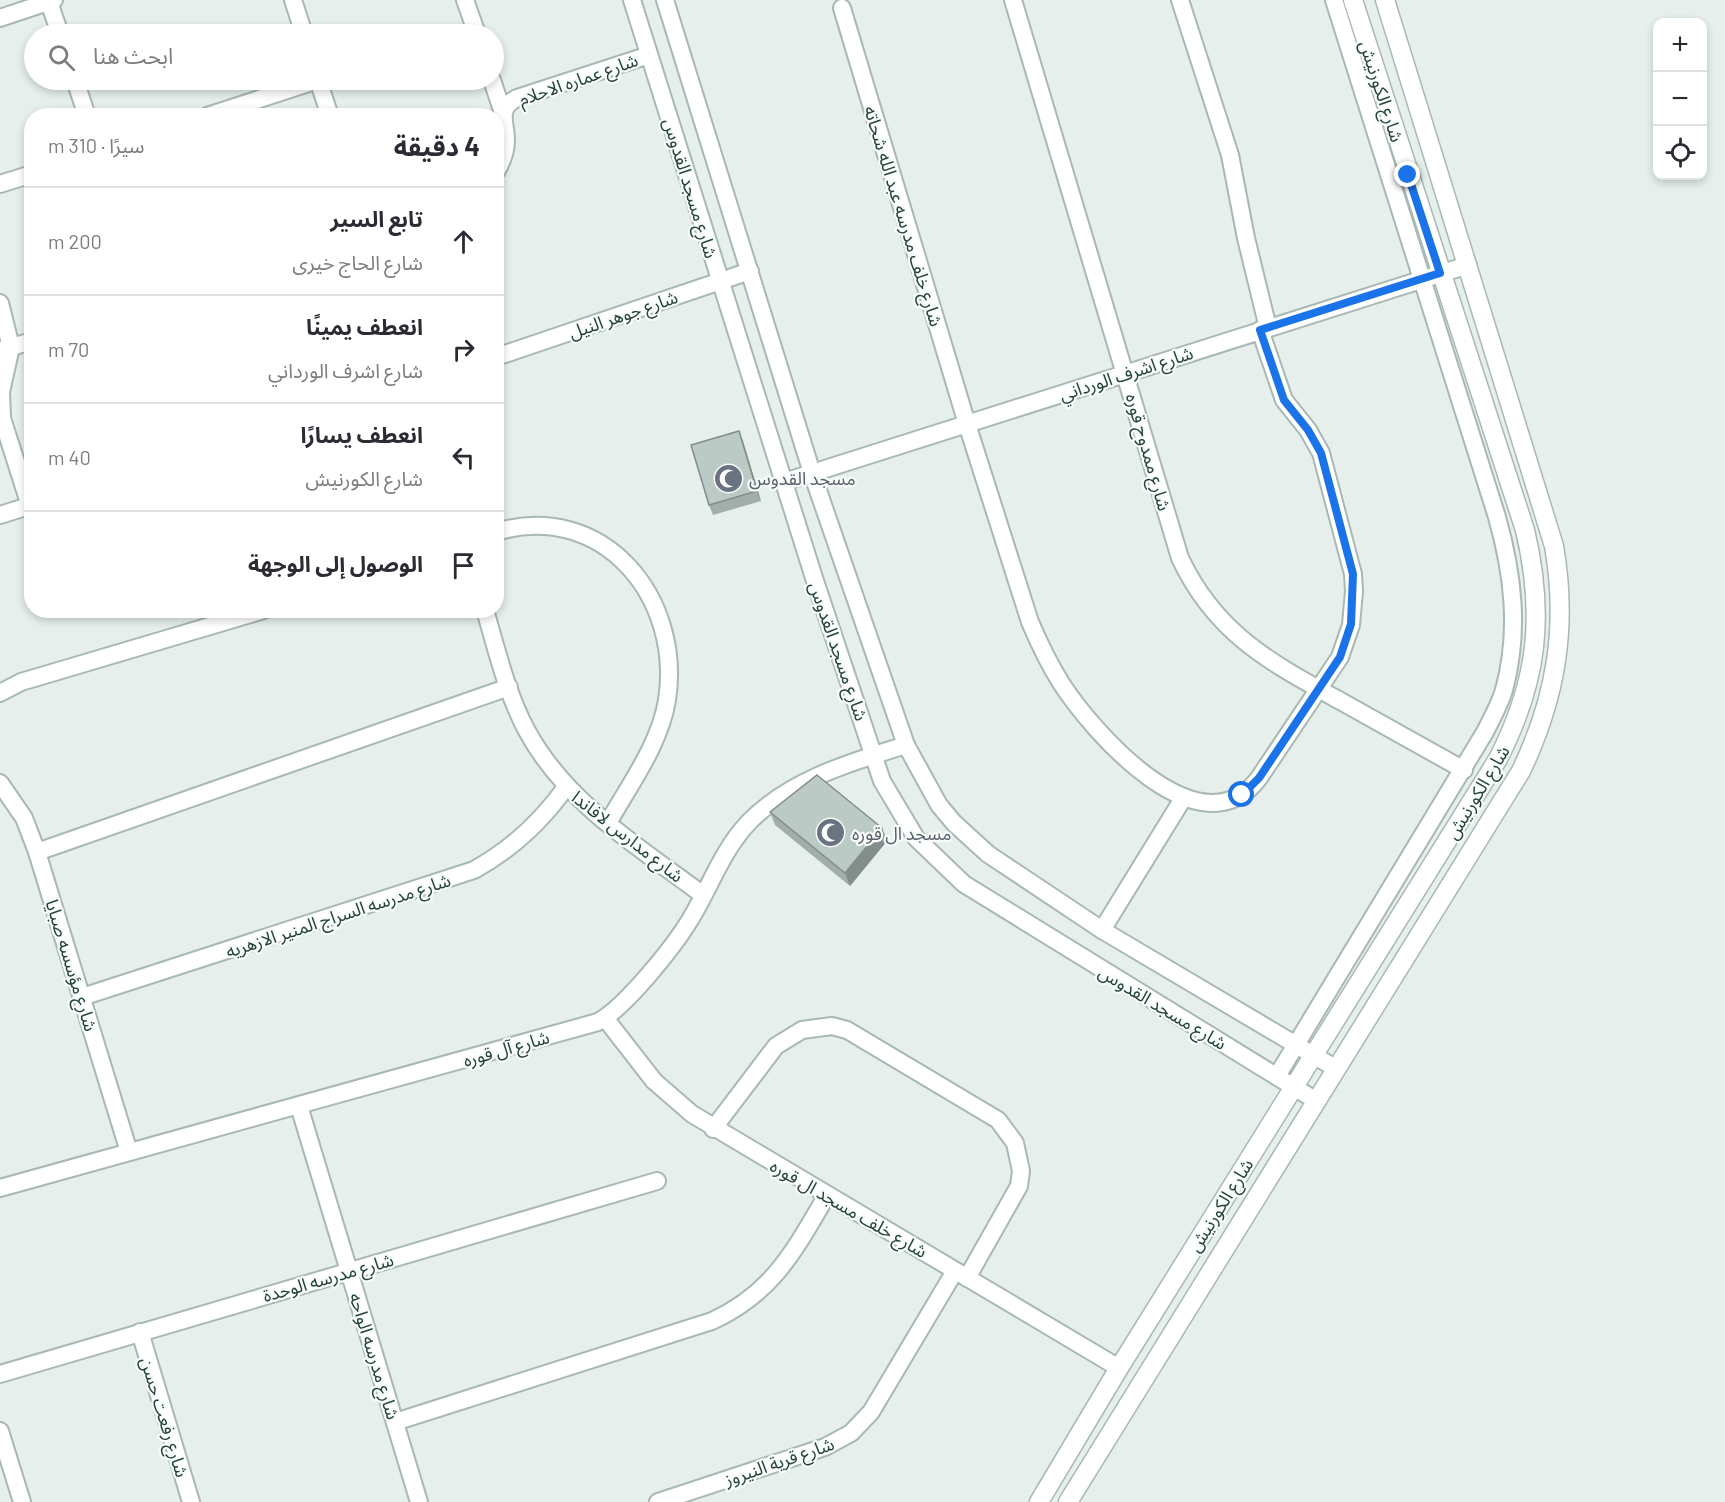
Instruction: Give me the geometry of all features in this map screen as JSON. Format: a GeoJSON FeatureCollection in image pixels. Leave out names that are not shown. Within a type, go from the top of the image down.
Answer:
{"type":"FeatureCollection","features":[{"type":"Feature","properties":{"kind":"street"},"geometry":{"type":"LineString","coordinates":[[293,0],[301,24]]}},
{"type":"Feature","properties":{"kind":"street"},"geometry":{"type":"LineString","coordinates":[[465,0],[473,24]]}},
{"type":"Feature","properties":{"kind":"street","name":"شارع مسجد القدوس"},"geometry":{"type":"LineString","coordinates":[[632,0],[784,482],[882,781],[903,820],[931,855],[964,884],[1315,1100]]}},
{"type":"Feature","properties":{"kind":"street","name":"شارع مسجد القدوس"},"geometry":{"type":"LineString","coordinates":[[665,0],[812,472],[906,745],[939,805],[970,839],[1102,930],[1335,1068]]}},
{"type":"Feature","properties":{"kind":"street","name":"شارع ممدوح قوره"},"geometry":{"type":"LineString","coordinates":[[1013,0],[1180,558],[1195,588],[1231,631],[1267,660],[1464,770]]}},
{"type":"Feature","properties":{"kind":"street","name":"شارع خلف مدرسه عبد الله شحاته"},"geometry":{"type":"LineString","coordinates":[[842,8],[967,424],[1030,622],[1061,682],[1080,710],[1119,751],[1155,780],[1184,797],[1207,804],[1219,804],[1231,801],[1252,788],[1331,671],[1346,641],[1353,608],[1353,574],[1321,453],[1308,430],[1284,400],[1264,329],[1230,155],[1180,0]]}},
{"type":"Feature","properties":{"kind":"street"},"geometry":{"type":"LineString","coordinates":[[1277,1076],[1464,770],[1504,692],[1512,649],[1514,604],[1509,560],[1431,276],[1334,0]]}},
{"type":"Feature","properties":{"kind":"street","name":"شارع الكورنيش"},"geometry":{"type":"LineString","coordinates":[[1039,1502],[1119,1368],[1498,759],[1521,708],[1533,664],[1537,597],[1533,563],[1521,519],[1431,276],[1353,0]]}},
{"type":"Feature","properties":{"kind":"street","name":"شارع الكورنيش"},"geometry":{"type":"LineString","coordinates":[[1068,1502],[1315,1100],[1521,771],[1546,712],[1559,654],[1561,600],[1554,546],[1385,0]]}},
{"type":"Feature","properties":{"kind":"street"},"geometry":{"type":"LineString","coordinates":[[0,18],[51,1],[57,24]]}},
{"type":"Feature","properties":{"kind":"street","name":"شارع عماره الاحلام"},"geometry":{"type":"LineString","coordinates":[[504,111],[508,104],[517,98],[649,55]]}},
{"type":"Feature","properties":{"kind":"street"},"geometry":{"type":"LineString","coordinates":[[78,90],[84,108]]}},
{"type":"Feature","properties":{"kind":"street"},"geometry":{"type":"LineString","coordinates":[[232,108],[287,90]]}},
{"type":"Feature","properties":{"kind":"street"},"geometry":{"type":"LineString","coordinates":[[321,90],[327,108]]}},
{"type":"Feature","properties":{"kind":"street"},"geometry":{"type":"LineString","coordinates":[[495,90],[501,108]]}},
{"type":"Feature","properties":{"kind":"street","name":"شارع عماره الاحلام"},"geometry":{"type":"LineString","coordinates":[[504,122],[506,141],[504,155]]}},
{"type":"Feature","properties":{"kind":"street"},"geometry":{"type":"LineString","coordinates":[[0,184],[24,176]]}},
{"type":"Feature","properties":{"kind":"street","name":"شارع اشرف الورداني"},"geometry":{"type":"LineString","coordinates":[[784,482],[1468,265]]}},
{"type":"Feature","properties":{"kind":"street","name":"شارع جوهر النيل"},"geometry":{"type":"LineString","coordinates":[[504,354],[750,271]]}},
{"type":"Feature","properties":{"kind":"street"},"geometry":{"type":"LineString","coordinates":[[0,303],[5,349],[2,418],[24,485]]}},
{"type":"Feature","properties":{"kind":"street"},"geometry":{"type":"LineString","coordinates":[[5,349],[24,343]]}},
{"type":"Feature","properties":{"kind":"street"},"geometry":{"type":"LineString","coordinates":[[0,515],[24,508]]}},
{"type":"Feature","properties":{"kind":"street"},"geometry":{"type":"LineString","coordinates":[[504,530],[521,525],[543,525],[585,535],[604,545],[636,574],[658,615],[667,644],[669,664],[667,702],[655,738],[608,823]]}},
{"type":"Feature","properties":{"kind":"street"},"geometry":{"type":"LineString","coordinates":[[0,693],[21,682],[237,618]]}},
{"type":"Feature","properties":{"kind":"street","name":"شارع مدارس لافاندا"},"geometry":{"type":"LineString","coordinates":[[487,618],[509,687],[532,740],[566,787],[608,823],[703,895]]}},
{"type":"Feature","properties":{"kind":"street"},"geometry":{"type":"LineString","coordinates":[[37,852],[509,687]]}},
{"type":"Feature","properties":{"kind":"street","name":"شارع آل قوره"},"geometry":{"type":"LineString","coordinates":[[0,1188],[299,1106],[605,1018],[624,1002],[680,935],[728,848],[764,808],[800,784],[906,745]]}},
{"type":"Feature","properties":{"kind":"street","name":"شارع مؤسسه صبايا"},"geometry":{"type":"LineString","coordinates":[[0,783],[24,818],[37,852],[129,1152]]}},
{"type":"Feature","properties":{"kind":"street","name":"شارع مدرسه السراج المنير الازهريه"},"geometry":{"type":"LineString","coordinates":[[82,997],[474,870],[495,858],[522,837],[552,807],[566,787]]}},
{"type":"Feature","properties":{"kind":"street"},"geometry":{"type":"LineString","coordinates":[[1102,930],[1184,797]]}},
{"type":"Feature","properties":{"kind":"street","name":"شارع خلف مسجد ال قوره"},"geometry":{"type":"LineString","coordinates":[[605,1018],[654,1081],[713,1129],[1119,1368]]}},
{"type":"Feature","properties":{"kind":"street","name":"شارع قرية النيروز"},"geometry":{"type":"LineString","coordinates":[[658,1502],[825,1447],[851,1432],[880,1400],[1018,1186],[1021,1171],[1015,1143],[998,1120],[847,1030],[817,1026],[802,1030],[776,1046],[713,1129]]}},
{"type":"Feature","properties":{"kind":"street","name":"شارع مدرسه الواحه"},"geometry":{"type":"LineString","coordinates":[[299,1106],[419,1502]]}},
{"type":"Feature","properties":{"kind":"street","name":"شارع مدرسه الوحدة"},"geometry":{"type":"LineString","coordinates":[[0,1374],[657,1181]]}},
{"type":"Feature","properties":{"kind":"street"},"geometry":{"type":"LineString","coordinates":[[395,1422],[731,1312],[749,1300],[780,1271],[827,1195]]}},
{"type":"Feature","properties":{"kind":"street","name":"شارع رفعت حسن"},"geometry":{"type":"LineString","coordinates":[[140,1332],[191,1502]]}},
{"type":"Feature","properties":{"kind":"street"},"geometry":{"type":"LineString","coordinates":[[0,1431],[22,1502]]}},
{"type":"Feature","properties":{"kind":"building","name":"مسجد القدوس"},"geometry":{"type":"Polygon","coordinates":[[[739,431],[757,491],[709,505],[691,445],[739,431]]]}},
{"type":"Feature","properties":{"kind":"building","name":"مسجد ال قوره"},"geometry":{"type":"Polygon","coordinates":[[[817,775],[882,828],[845,873],[770,812],[817,775]]]}},
{"type":"Feature","properties":{"kind":"place","name":"مسجد القدوس"},"geometry":{"type":"Point","coordinates":[728,478]}},
{"type":"Feature","properties":{"kind":"place","name":"مسجد ال قوره"},"geometry":{"type":"Point","coordinates":[831,833]}},
{"type":"Feature","properties":{"kind":"route"},"geometry":{"type":"LineString","coordinates":[[1242,795],[1252,788],[1340,657],[1351,624],[1354,591],[1353,574],[1321,453],[1308,430],[1288,407],[1280,392],[1260,330],[1440,273],[1408,175]]}}]}
